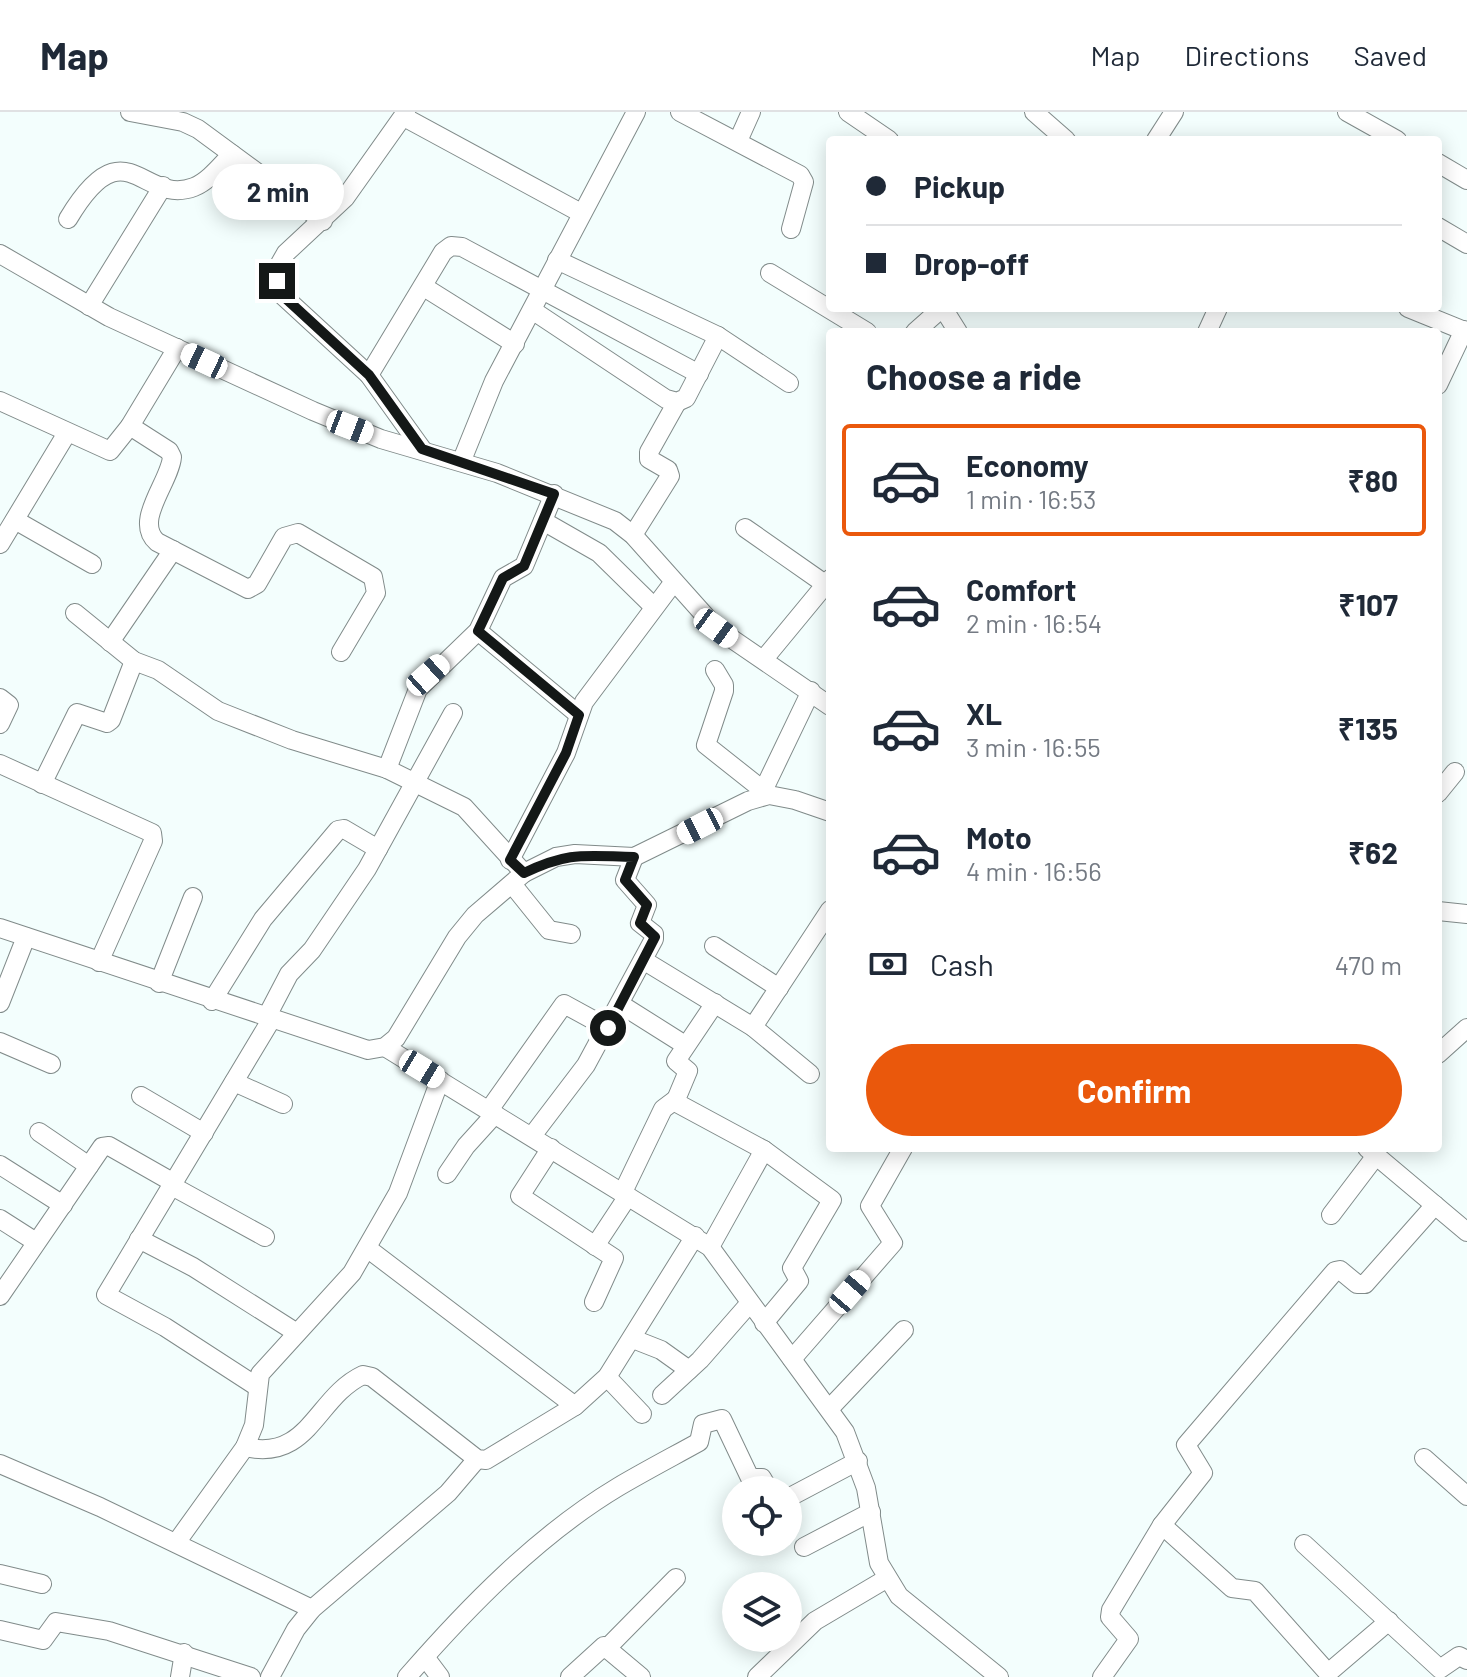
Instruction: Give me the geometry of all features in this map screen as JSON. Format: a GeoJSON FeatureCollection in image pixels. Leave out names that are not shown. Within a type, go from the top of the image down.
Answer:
{"type":"FeatureCollection","features":[{"type":"Feature","properties":{"kind":"street"},"geometry":{"type":"LineString","coordinates":[[130,112],[183,122],[323,221]]}},
{"type":"Feature","properties":{"kind":"street"},"geometry":{"type":"LineString","coordinates":[[462,460],[486,399],[636,112]]}},
{"type":"Feature","properties":{"kind":"street"},"geometry":{"type":"LineString","coordinates":[[680,112],[800,175],[804,182],[791,229]]}},
{"type":"Feature","properties":{"kind":"street"},"geometry":{"type":"LineString","coordinates":[[738,141],[751,112]]}},
{"type":"Feature","properties":{"kind":"street"},"geometry":{"type":"LineString","coordinates":[[848,112],[883,136]]}},
{"type":"Feature","properties":{"kind":"street"},"geometry":{"type":"LineString","coordinates":[[1034,112],[1061,136]]}},
{"type":"Feature","properties":{"kind":"street"},"geometry":{"type":"LineString","coordinates":[[1159,136],[1174,112]]}},
{"type":"Feature","properties":{"kind":"street"},"geometry":{"type":"LineString","coordinates":[[1347,112],[1390,136]]}},
{"type":"Feature","properties":{"kind":"street"},"geometry":{"type":"LineString","coordinates":[[422,449],[369,375],[282,295],[277,281],[278,267],[286,253],[323,221],[362,177],[405,115],[581,213]]}},
{"type":"Feature","properties":{"kind":"street"},"geometry":{"type":"LineString","coordinates":[[68,219],[96,182],[118,170],[129,171],[163,186],[197,186],[232,154]]}},
{"type":"Feature","properties":{"kind":"street"},"geometry":{"type":"LineString","coordinates":[[1442,165],[1467,180]]}},
{"type":"Feature","properties":{"kind":"street"},"geometry":{"type":"LineString","coordinates":[[89,306],[163,186]]}},
{"type":"Feature","properties":{"kind":"street"},"geometry":{"type":"LineString","coordinates":[[1442,229],[1467,244]]}},
{"type":"Feature","properties":{"kind":"street"},"geometry":{"type":"LineString","coordinates":[[369,375],[443,252],[451,246],[462,247],[699,374]]}},
{"type":"Feature","properties":{"kind":"street"},"geometry":{"type":"LineString","coordinates":[[0,254],[89,306],[350,427],[462,460],[554,494],[615,521],[633,535],[716,628],[826,703]]}},
{"type":"Feature","properties":{"kind":"street"},"geometry":{"type":"LineString","coordinates":[[557,260],[718,336],[789,383]]}},
{"type":"Feature","properties":{"kind":"street"},"geometry":{"type":"LineString","coordinates":[[770,273],[826,307]]}},
{"type":"Feature","properties":{"kind":"street"},"geometry":{"type":"LineString","coordinates":[[424,287],[515,344]]}},
{"type":"Feature","properties":{"kind":"street"},"geometry":{"type":"LineString","coordinates":[[532,310],[666,399],[677,402]]}},
{"type":"Feature","properties":{"kind":"street"},"geometry":{"type":"LineString","coordinates":[[834,312],[860,328]]}},
{"type":"Feature","properties":{"kind":"street"},"geometry":{"type":"LineString","coordinates":[[920,328],[938,312]]}},
{"type":"Feature","properties":{"kind":"street"},"geometry":{"type":"LineString","coordinates":[[1418,312],[1466,331],[1442,377]]}},
{"type":"Feature","properties":{"kind":"street"},"geometry":{"type":"LineString","coordinates":[[633,535],[670,476],[668,470],[649,459],[649,452],[677,402],[686,398],[718,336]]}},
{"type":"Feature","properties":{"kind":"street"},"geometry":{"type":"LineString","coordinates":[[0,401],[110,451],[130,426],[177,348]]}},
{"type":"Feature","properties":{"kind":"street"},"geometry":{"type":"LineString","coordinates":[[130,426],[169,451],[172,457],[148,529],[157,542],[248,589],[257,584],[284,537],[298,533],[373,577],[376,593],[341,652]]}},
{"type":"Feature","properties":{"kind":"street"},"geometry":{"type":"LineString","coordinates":[[0,544],[67,433]]}},
{"type":"Feature","properties":{"kind":"street"},"geometry":{"type":"LineString","coordinates":[[387,769],[418,689],[478,631],[503,578],[524,566],[554,494]]}},
{"type":"Feature","properties":{"kind":"street"},"geometry":{"type":"LineString","coordinates":[[15,520],[92,564]]}},
{"type":"Feature","properties":{"kind":"street"},"geometry":{"type":"LineString","coordinates":[[543,521],[599,553],[653,606]]}},
{"type":"Feature","properties":{"kind":"street"},"geometry":{"type":"LineString","coordinates":[[745,528],[826,581]]}},
{"type":"Feature","properties":{"kind":"street"},"geometry":{"type":"LineString","coordinates":[[110,642],[173,550]]}},
{"type":"Feature","properties":{"kind":"street"},"geometry":{"type":"LineString","coordinates":[[510,860],[566,753],[584,702],[673,583]]}},
{"type":"Feature","properties":{"kind":"street"},"geometry":{"type":"LineString","coordinates":[[764,659],[826,584]]}},
{"type":"Feature","properties":{"kind":"street"},"geometry":{"type":"LineString","coordinates":[[75,613],[134,661],[158,670],[230,717],[387,769],[464,807],[510,860],[549,930],[571,934]]}},
{"type":"Feature","properties":{"kind":"street"},"geometry":{"type":"LineString","coordinates":[[478,631],[579,715]]}},
{"type":"Feature","properties":{"kind":"street"},"geometry":{"type":"LineString","coordinates":[[42,784],[77,713],[107,723],[111,720],[134,661]]}},
{"type":"Feature","properties":{"kind":"street"},"geometry":{"type":"LineString","coordinates":[[715,670],[724,691],[706,745],[766,793],[826,811]]}},
{"type":"Feature","properties":{"kind":"street"},"geometry":{"type":"LineString","coordinates":[[0,928],[212,1001],[368,1050],[385,1047],[396,1038],[457,937],[475,915],[518,879],[566,856],[634,857],[766,793],[811,691]]}},
{"type":"Feature","properties":{"kind":"street"},"geometry":{"type":"LineString","coordinates":[[0,698],[9,705],[0,724]]}},
{"type":"Feature","properties":{"kind":"street"},"geometry":{"type":"LineString","coordinates":[[256,1386],[165,1327],[106,1295],[234,1082],[289,974],[312,950],[378,849],[453,713]]}},
{"type":"Feature","properties":{"kind":"street"},"geometry":{"type":"LineString","coordinates":[[0,764],[152,833],[153,841],[99,962]]}},
{"type":"Feature","properties":{"kind":"street"},"geometry":{"type":"LineString","coordinates":[[1442,788],[1455,772]]}},
{"type":"Feature","properties":{"kind":"street"},"geometry":{"type":"LineString","coordinates":[[212,1001],[263,919],[338,830],[344,829],[378,849]]}},
{"type":"Feature","properties":{"kind":"street"},"geometry":{"type":"LineString","coordinates":[[532,1136],[586,1065],[655,937],[640,923],[647,905],[625,880],[634,857]]}},
{"type":"Feature","properties":{"kind":"street"},"geometry":{"type":"LineString","coordinates":[[159,983],[193,897]]}},
{"type":"Feature","properties":{"kind":"street"},"geometry":{"type":"LineString","coordinates":[[1442,911],[1467,914]]}},
{"type":"Feature","properties":{"kind":"street"},"geometry":{"type":"LineString","coordinates":[[0,1003],[26,937]]}},
{"type":"Feature","properties":{"kind":"street"},"geometry":{"type":"LineString","coordinates":[[753,1027],[779,988],[822,940]]}},
{"type":"Feature","properties":{"kind":"street"},"geometry":{"type":"LineString","coordinates":[[714,946],[779,988]]}},
{"type":"Feature","properties":{"kind":"street"},"geometry":{"type":"LineString","coordinates":[[643,960],[753,1027],[810,1074]]}},
{"type":"Feature","properties":{"kind":"street"},"geometry":{"type":"LineString","coordinates":[[595,1246],[626,1194],[663,1109],[675,1100],[688,1073],[676,1061],[715,1003]]}},
{"type":"Feature","properties":{"kind":"street"},"geometry":{"type":"LineString","coordinates":[[447,1174],[564,1004],[608,1028]]}},
{"type":"Feature","properties":{"kind":"street"},"geometry":{"type":"LineString","coordinates":[[620,1004],[685,1045]]}},
{"type":"Feature","properties":{"kind":"street"},"geometry":{"type":"LineString","coordinates":[[1442,1050],[1467,1028]]}},
{"type":"Feature","properties":{"kind":"street"},"geometry":{"type":"LineString","coordinates":[[0,1042],[51,1064]]}},
{"type":"Feature","properties":{"kind":"street"},"geometry":{"type":"LineString","coordinates":[[385,1047],[703,1242],[830,1408],[858,1461],[871,1512],[879,1563],[886,1579],[899,1596],[999,1677]]}},
{"type":"Feature","properties":{"kind":"street"},"geometry":{"type":"LineString","coordinates":[[176,1543],[245,1447],[254,1425],[256,1386],[260,1374],[338,1293],[367,1248],[403,1183],[440,1080]]}},
{"type":"Feature","properties":{"kind":"street"},"geometry":{"type":"LineString","coordinates":[[234,1082],[283,1104]]}},
{"type":"Feature","properties":{"kind":"street"},"geometry":{"type":"LineString","coordinates":[[141,1096],[204,1133]]}},
{"type":"Feature","properties":{"kind":"street"},"geometry":{"type":"LineString","coordinates":[[675,1100],[676,1104],[764,1150],[832,1200],[792,1268],[799,1281],[764,1323]]}},
{"type":"Feature","properties":{"kind":"street"},"geometry":{"type":"LineString","coordinates":[[39,1132],[89,1166]]}},
{"type":"Feature","properties":{"kind":"street"},"geometry":{"type":"LineString","coordinates":[[0,1296],[102,1147],[109,1146],[265,1237]]}},
{"type":"Feature","properties":{"kind":"street"},"geometry":{"type":"LineString","coordinates":[[551,1148],[521,1192],[521,1199],[615,1260],[594,1302]]}},
{"type":"Feature","properties":{"kind":"street"},"geometry":{"type":"LineString","coordinates":[[245,1447],[267,1452],[287,1446],[363,1375],[372,1377],[429,1418],[477,1459],[486,1460],[575,1406],[607,1377],[764,1150]]}},
{"type":"Feature","properties":{"kind":"street"},"geometry":{"type":"LineString","coordinates":[[792,1359],[893,1243],[870,1206],[901,1152]]}},
{"type":"Feature","properties":{"kind":"street"},"geometry":{"type":"LineString","coordinates":[[1331,1215],[1371,1152],[1467,1232]]}},
{"type":"Feature","properties":{"kind":"street"},"geometry":{"type":"LineString","coordinates":[[0,1165],[63,1205]]}},
{"type":"Feature","properties":{"kind":"street"},"geometry":{"type":"LineString","coordinates":[[1102,1677],[1129,1639],[1110,1617],[1111,1610],[1162,1525],[1203,1473],[1186,1449],[1189,1441],[1335,1271],[1340,1270],[1357,1284],[1365,1284],[1435,1205]]}},
{"type":"Feature","properties":{"kind":"street"},"geometry":{"type":"LineString","coordinates":[[0,1219],[36,1242]]}},
{"type":"Feature","properties":{"kind":"street"},"geometry":{"type":"LineString","coordinates":[[139,1239],[193,1267],[297,1333]]}},
{"type":"Feature","properties":{"kind":"street"},"geometry":{"type":"LineString","coordinates":[[367,1248],[575,1406]]}},
{"type":"Feature","properties":{"kind":"street"},"geometry":{"type":"LineString","coordinates":[[662,1395],[749,1304]]}},
{"type":"Feature","properties":{"kind":"street"},"geometry":{"type":"LineString","coordinates":[[830,1408],[904,1330]]}},
{"type":"Feature","properties":{"kind":"street"},"geometry":{"type":"LineString","coordinates":[[633,1339],[661,1350],[689,1370]]}},
{"type":"Feature","properties":{"kind":"street"},"geometry":{"type":"LineString","coordinates":[[607,1377],[642,1414]]}},
{"type":"Feature","properties":{"kind":"street"},"geometry":{"type":"LineString","coordinates":[[407,1677],[493,1586],[554,1534],[616,1488],[699,1442],[703,1424],[722,1419],[749,1476]]}},
{"type":"Feature","properties":{"kind":"street"},"geometry":{"type":"LineString","coordinates":[[1424,1458],[1467,1496]]}},
{"type":"Feature","properties":{"kind":"street"},"geometry":{"type":"LineString","coordinates":[[270,1677],[296,1629],[312,1609],[448,1493],[477,1459]]}},
{"type":"Feature","properties":{"kind":"street"},"geometry":{"type":"LineString","coordinates":[[802,1491],[858,1461]]}},
{"type":"Feature","properties":{"kind":"street"},"geometry":{"type":"LineString","coordinates":[[0,1464],[176,1543],[312,1609]]}},
{"type":"Feature","properties":{"kind":"street"},"geometry":{"type":"LineString","coordinates":[[804,1547],[871,1512]]}},
{"type":"Feature","properties":{"kind":"street"},"geometry":{"type":"LineString","coordinates":[[1162,1525],[1232,1588],[1255,1591],[1328,1673],[1389,1621]]}},
{"type":"Feature","properties":{"kind":"street"},"geometry":{"type":"LineString","coordinates":[[1304,1544],[1440,1669],[1459,1656],[1467,1660]]}},
{"type":"Feature","properties":{"kind":"street"},"geometry":{"type":"LineString","coordinates":[[0,1574],[42,1584]]}},
{"type":"Feature","properties":{"kind":"street"},"geometry":{"type":"LineString","coordinates":[[570,1677],[599,1649],[608,1647],[676,1578]]}},
{"type":"Feature","properties":{"kind":"street"},"geometry":{"type":"LineString","coordinates":[[757,1677],[815,1621],[837,1605],[886,1579]]}},
{"type":"Feature","properties":{"kind":"street"},"geometry":{"type":"LineString","coordinates":[[0,1630],[46,1640],[52,1626],[59,1621],[109,1631],[251,1677]]}},
{"type":"Feature","properties":{"kind":"street"},"geometry":{"type":"LineString","coordinates":[[608,1647],[641,1677]]}},
{"type":"Feature","properties":{"kind":"street"},"geometry":{"type":"LineString","coordinates":[[180,1677],[184,1653]]}},
{"type":"Feature","properties":{"kind":"street"},"geometry":{"type":"LineString","coordinates":[[425,1657],[440,1677]]}},
{"type":"Feature","properties":{"kind":"route"},"geometry":{"type":"LineString","coordinates":[[277,281],[282,295],[384,392],[422,449],[462,460],[554,494],[528,560],[519,570],[503,578],[478,631],[579,715],[566,753],[510,860],[524,873],[556,857],[575,854],[634,857],[624,875],[625,880],[647,905],[640,923],[655,937],[608,1028]]}}]}
